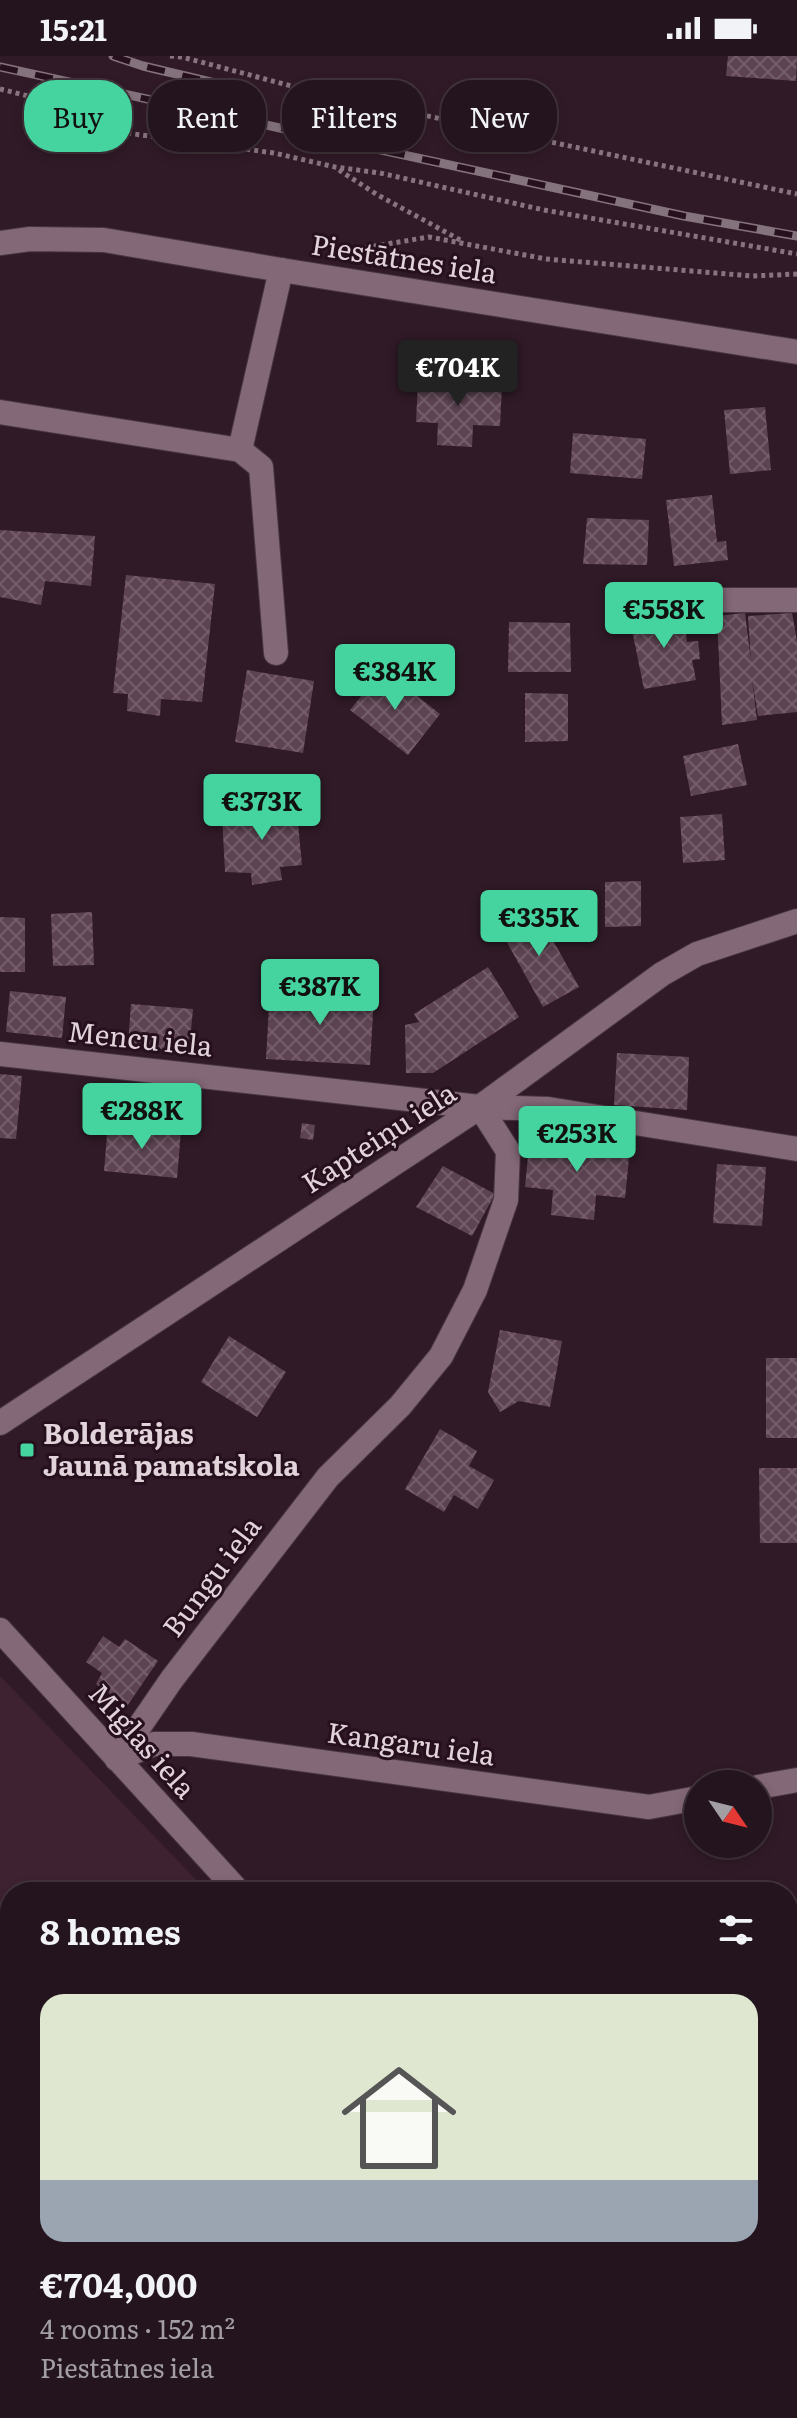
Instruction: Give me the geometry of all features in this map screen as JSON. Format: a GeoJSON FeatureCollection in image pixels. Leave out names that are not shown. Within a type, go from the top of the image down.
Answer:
{"type":"FeatureCollection","features":[{"type":"Feature","properties":{"kind":"street","name":"Piestātnes iela"},"geometry":{"type":"LineString","coordinates":[[0,243],[30,239],[104,240],[797,352]]}},
{"type":"Feature","properties":{"kind":"street"},"geometry":{"type":"LineString","coordinates":[[240,450],[281,270]]}},
{"type":"Feature","properties":{"kind":"street"},"geometry":{"type":"LineString","coordinates":[[0,412],[240,450],[261,467],[276,653]]}},
{"type":"Feature","properties":{"kind":"street"},"geometry":{"type":"LineString","coordinates":[[619,604],[673,600],[797,600]]}},
{"type":"Feature","properties":{"kind":"street","name":"Kapteiņu iela"},"geometry":{"type":"LineString","coordinates":[[0,1423],[480,1107],[662,974],[697,954],[797,921]]}},
{"type":"Feature","properties":{"kind":"street","name":"Mencu iela"},"geometry":{"type":"LineString","coordinates":[[0,1054],[480,1107],[548,1109],[797,1149]]}},
{"type":"Feature","properties":{"kind":"street","name":"Bungu iela"},"geometry":{"type":"LineString","coordinates":[[117,1759],[181,1667],[328,1477],[400,1406],[441,1356],[475,1290],[506,1200],[508,1151],[480,1107]]}},
{"type":"Feature","properties":{"kind":"street","name":"Miglas iela"},"geometry":{"type":"LineString","coordinates":[[0,1630],[230,1882]]}},
{"type":"Feature","properties":{"kind":"street","name":"Kangaru iela"},"geometry":{"type":"LineString","coordinates":[[117,1759],[154,1744],[191,1744],[649,1807],[684,1801]]}},
{"type":"Feature","properties":{"kind":"street"},"geometry":{"type":"LineString","coordinates":[[772,1784],[797,1780]]}},
{"type":"Feature","properties":{"kind":"path"},"geometry":{"type":"LineString","coordinates":[[170,56],[314,92],[797,194]]}},
{"type":"Feature","properties":{"kind":"path"},"geometry":{"type":"LineString","coordinates":[[0,89],[36,98],[78,121],[105,130],[274,153],[544,210],[797,254]]}},
{"type":"Feature","properties":{"kind":"path"},"geometry":{"type":"LineString","coordinates":[[335,167],[376,194],[469,245]]}},
{"type":"Feature","properties":{"kind":"path"},"geometry":{"type":"LineString","coordinates":[[351,252],[364,247],[429,237],[546,259],[752,276],[797,274]]}},
{"type":"Feature","properties":{"kind":"shaded area"},"geometry":{"type":"Polygon","coordinates":[[[0,1676],[198,1882],[0,1882],[0,1676]]]}},
{"type":"Feature","properties":{"kind":"building"},"geometry":{"type":"Polygon","coordinates":[[[728,56],[797,56],[796,81],[726,76],[728,56]]]}},
{"type":"Feature","properties":{"kind":"building"},"geometry":{"type":"Polygon","coordinates":[[[443,376],[470,377],[469,384],[502,386],[500,426],[473,425],[472,447],[437,445],[438,423],[416,422],[418,381],[442,382],[443,376]]]}},
{"type":"Feature","properties":{"kind":"building"},"geometry":{"type":"Polygon","coordinates":[[[765,407],[771,470],[730,474],[724,410],[765,407]]]}},
{"type":"Feature","properties":{"kind":"building"},"geometry":{"type":"Polygon","coordinates":[[[573,433],[646,439],[642,479],[570,473],[573,433]]]}},
{"type":"Feature","properties":{"kind":"building"},"geometry":{"type":"Polygon","coordinates":[[[712,495],[717,542],[726,541],[728,560],[674,566],[666,500],[712,495]]]}},
{"type":"Feature","properties":{"kind":"building"},"geometry":{"type":"Polygon","coordinates":[[[587,518],[649,520],[647,565],[583,564],[587,518]]]}},
{"type":"Feature","properties":{"kind":"building"},"geometry":{"type":"Polygon","coordinates":[[[0,530],[95,536],[91,586],[45,581],[41,605],[0,597],[0,530]]]}},
{"type":"Feature","properties":{"kind":"building"},"geometry":{"type":"Polygon","coordinates":[[[126,575],[215,584],[202,702],[161,699],[160,716],[127,711],[128,694],[113,693],[126,575]]]}},
{"type":"Feature","properties":{"kind":"building"},"geometry":{"type":"Polygon","coordinates":[[[683,611],[687,642],[698,641],[700,659],[692,660],[696,680],[644,689],[630,620],[683,611]]]}},
{"type":"Feature","properties":{"kind":"building"},"geometry":{"type":"Polygon","coordinates":[[[745,613],[751,661],[748,616],[792,613],[797,641],[797,712],[758,716],[752,679],[757,720],[722,725],[717,616],[745,613]]]}},
{"type":"Feature","properties":{"kind":"building"},"geometry":{"type":"Polygon","coordinates":[[[509,622],[570,623],[571,672],[508,672],[509,622]]]}},
{"type":"Feature","properties":{"kind":"building"},"geometry":{"type":"Polygon","coordinates":[[[383,669],[440,714],[408,755],[350,710],[383,669]]]}},
{"type":"Feature","properties":{"kind":"building"},"geometry":{"type":"Polygon","coordinates":[[[247,670],[314,681],[303,753],[235,742],[247,670]]]}},
{"type":"Feature","properties":{"kind":"building"},"geometry":{"type":"Polygon","coordinates":[[[525,693],[568,694],[568,741],[525,742],[525,693]]]}},
{"type":"Feature","properties":{"kind":"building"},"geometry":{"type":"Polygon","coordinates":[[[738,744],[747,785],[691,796],[683,756],[738,744]]]}},
{"type":"Feature","properties":{"kind":"building"},"geometry":{"type":"Polygon","coordinates":[[[296,803],[302,865],[280,867],[282,880],[252,885],[251,873],[225,872],[222,815],[296,803]]]}},
{"type":"Feature","properties":{"kind":"building"},"geometry":{"type":"Polygon","coordinates":[[[722,814],[725,860],[683,863],[680,817],[722,814]]]}},
{"type":"Feature","properties":{"kind":"building"},"geometry":{"type":"Polygon","coordinates":[[[641,881],[641,926],[605,927],[605,882],[641,881]]]}},
{"type":"Feature","properties":{"kind":"building"},"geometry":{"type":"Polygon","coordinates":[[[535,908],[579,987],[543,1007],[499,928],[535,908]]]}},
{"type":"Feature","properties":{"kind":"building"},"geometry":{"type":"Polygon","coordinates":[[[92,912],[94,965],[53,966],[51,914],[92,912]]]}},
{"type":"Feature","properties":{"kind":"building"},"geometry":{"type":"Polygon","coordinates":[[[0,917],[25,918],[25,972],[0,972],[0,917]]]}},
{"type":"Feature","properties":{"kind":"building"},"geometry":{"type":"Polygon","coordinates":[[[488,967],[519,1017],[433,1073],[406,1073],[405,1025],[419,1022],[414,1014],[488,967]]]}},
{"type":"Feature","properties":{"kind":"building"},"geometry":{"type":"Polygon","coordinates":[[[270,989],[374,996],[370,1065],[266,1059],[270,989]]]}},
{"type":"Feature","properties":{"kind":"building"},"geometry":{"type":"Polygon","coordinates":[[[10,991],[66,997],[62,1038],[6,1032],[10,991]]]}},
{"type":"Feature","properties":{"kind":"building"},"geometry":{"type":"Polygon","coordinates":[[[131,1004],[193,1009],[189,1052],[128,1045],[131,1004]]]}},
{"type":"Feature","properties":{"kind":"building"},"geometry":{"type":"Polygon","coordinates":[[[617,1053],[689,1057],[687,1110],[614,1105],[617,1053]]]}},
{"type":"Feature","properties":{"kind":"building"},"geometry":{"type":"Polygon","coordinates":[[[0,1074],[22,1076],[16,1139],[0,1138],[0,1074]]]}},
{"type":"Feature","properties":{"kind":"building"},"geometry":{"type":"Polygon","coordinates":[[[302,1123],[315,1125],[313,1140],[300,1138],[302,1123]]]}},
{"type":"Feature","properties":{"kind":"building"},"geometry":{"type":"Polygon","coordinates":[[[108,1124],[181,1131],[177,1178],[104,1171],[108,1124]]]}},
{"type":"Feature","properties":{"kind":"building"},"geometry":{"type":"Polygon","coordinates":[[[530,1136],[630,1147],[625,1198],[596,1195],[594,1220],[551,1215],[553,1190],[525,1187],[530,1136]]]}},
{"type":"Feature","properties":{"kind":"building"},"geometry":{"type":"Polygon","coordinates":[[[717,1164],[766,1167],[762,1226],[713,1223],[717,1164]]]}},
{"type":"Feature","properties":{"kind":"building"},"geometry":{"type":"Polygon","coordinates":[[[443,1166],[495,1194],[472,1236],[416,1207],[443,1166]]]}},
{"type":"Feature","properties":{"kind":"building"},"geometry":{"type":"Polygon","coordinates":[[[500,1330],[562,1341],[550,1407],[519,1401],[500,1412],[488,1392],[500,1330]]]}},
{"type":"Feature","properties":{"kind":"building"},"geometry":{"type":"Polygon","coordinates":[[[229,1336],[286,1372],[257,1417],[201,1382],[229,1336]]]}},
{"type":"Feature","properties":{"kind":"building"},"geometry":{"type":"Polygon","coordinates":[[[766,1358],[797,1358],[797,1438],[766,1438],[766,1358]]]}},
{"type":"Feature","properties":{"kind":"building"},"geometry":{"type":"Polygon","coordinates":[[[440,1429],[477,1451],[469,1466],[494,1480],[478,1509],[454,1495],[444,1512],[405,1489],[440,1429]]]}},
{"type":"Feature","properties":{"kind":"building"},"geometry":{"type":"Polygon","coordinates":[[[759,1468],[797,1468],[797,1543],[760,1543],[759,1468]]]}},
{"type":"Feature","properties":{"kind":"building"},"geometry":{"type":"Polygon","coordinates":[[[103,1636],[119,1647],[125,1639],[158,1661],[127,1706],[96,1684],[102,1673],[86,1662],[103,1636]]]}},
{"type":"Feature","properties":{"kind":"railway"},"geometry":{"type":"LineString","coordinates":[[113,56],[202,80]]}},
{"type":"Feature","properties":{"kind":"railway"},"geometry":{"type":"LineString","coordinates":[[0,67],[684,216],[797,236]]}},
{"type":"Feature","properties":{"kind":"place","name":"Bolderājas Jaunā pamatskola"},"geometry":{"type":"Point","coordinates":[27,1450]}}]}
